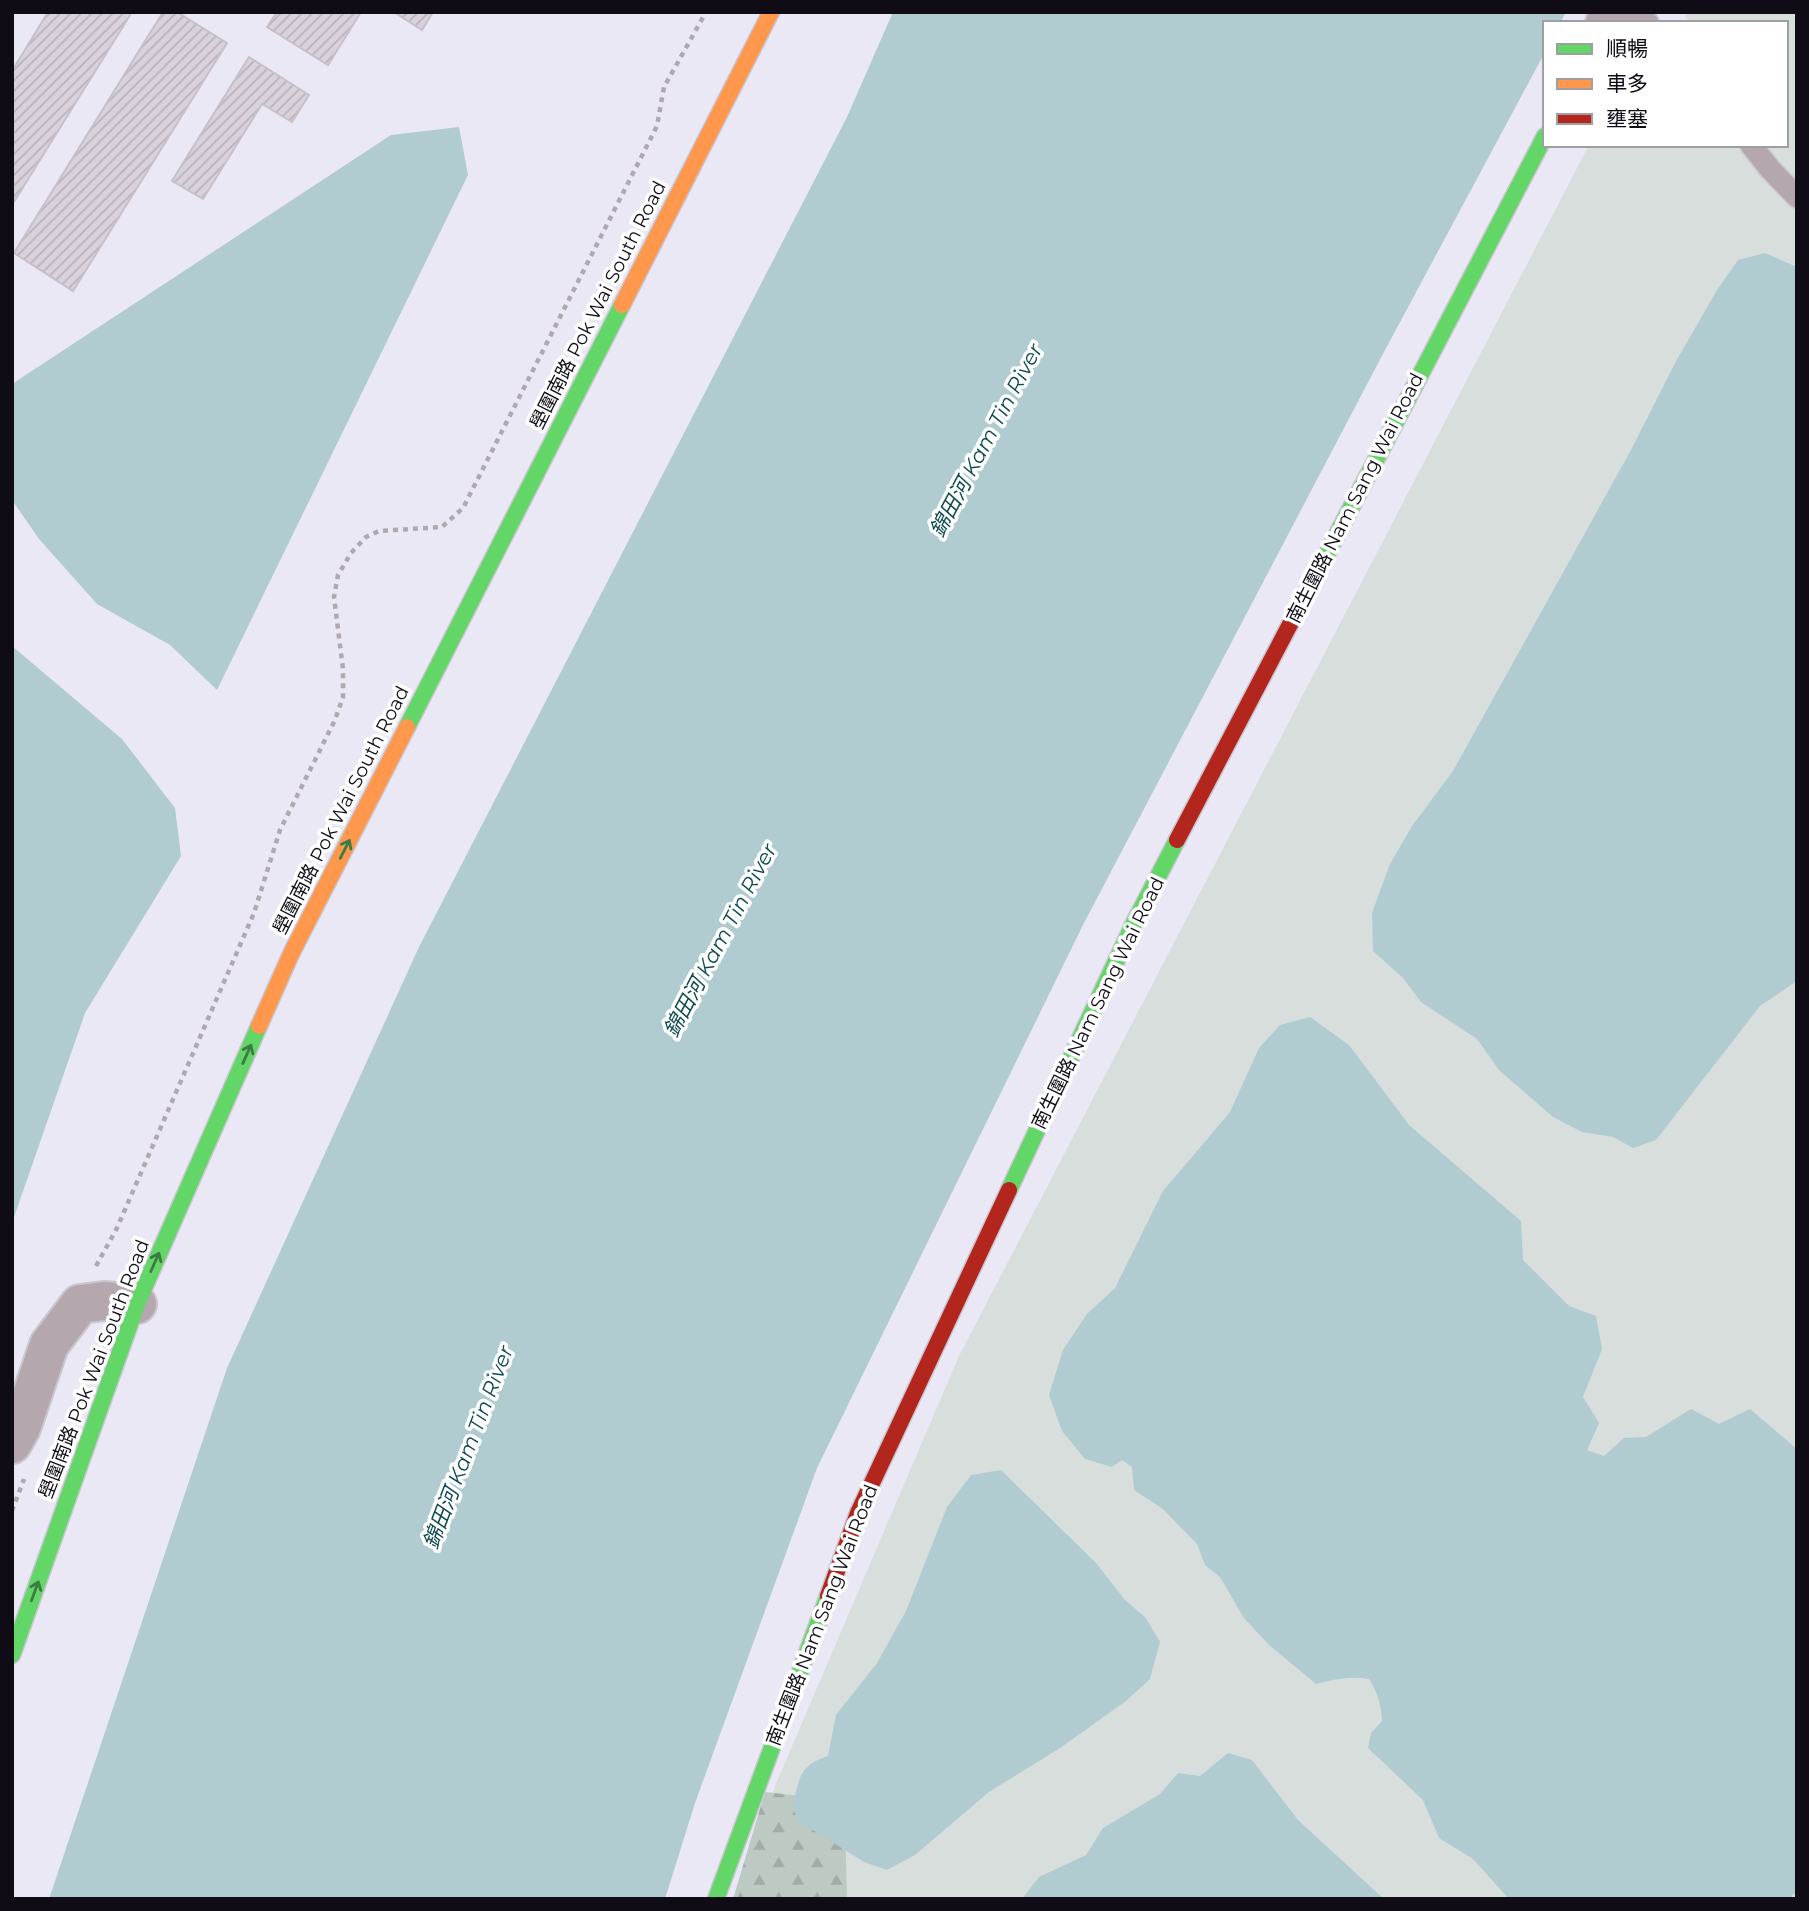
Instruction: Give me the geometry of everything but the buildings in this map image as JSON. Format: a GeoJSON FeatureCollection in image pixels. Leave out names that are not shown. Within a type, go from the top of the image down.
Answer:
{"type":"FeatureCollection","features":[{"type":"Feature","properties":{"kind":"street","name":"壆圍南路 Pok Wai South Road"},"geometry":{"type":"LineString","coordinates":[[12,1655],[137,1304],[291,954],[771,12]]}},
{"type":"Feature","properties":{"kind":"street","name":"南生圍路 Nam Sang Wai Road"},"geometry":{"type":"LineString","coordinates":[[716,1899],[858,1513],[1124,946],[1543,140]]}},
{"type":"Feature","properties":{"kind":"street"},"geometry":{"type":"LineString","coordinates":[[19,1459],[21,1428],[49,1345],[80,1304],[104,1301],[137,1304]]}},
{"type":"Feature","properties":{"kind":"lane"},"geometry":{"type":"LineString","coordinates":[[1753,147],[1797,197]]}},
{"type":"Feature","properties":{"kind":"path"},"geometry":{"type":"LineString","coordinates":[[80,1304],[89,1278],[117,1228],[254,913],[280,830],[335,720],[343,697],[343,669],[334,597],[338,575],[351,553],[366,537],[379,531],[442,527],[463,508],[646,149],[657,126],[664,87],[706,12]]}},
{"type":"Feature","properties":{"kind":"path"},"geometry":{"type":"LineString","coordinates":[[12,1511],[19,1459]]}},
{"type":"Feature","properties":{"kind":"shaded area"},"geometry":{"type":"Polygon","coordinates":[[[1684,12],[1797,12],[1797,1899],[740,1899],[775,1786],[959,1356],[1588,147],[1788,147],[1788,21],[1687,21],[1684,12]]]}},
{"type":"Feature","properties":{"kind":"green space"},"geometry":{"type":"Polygon","coordinates":[[[765,1792],[820,1798],[845,1823],[847,1899],[733,1899],[765,1792]]]}},
{"type":"Feature","properties":{"kind":"water","name":"錦田河 Kam Tin River"},"geometry":{"type":"Polygon","coordinates":[[[893,12],[1566,12],[1561,21],[1543,21],[1543,56],[1083,925],[817,1468],[695,1803],[665,1899],[49,1899],[227,1368],[419,947],[847,117],[893,12]]]}},
{"type":"Feature","properties":{"kind":"water"},"geometry":{"type":"Polygon","coordinates":[[[459,127],[468,175],[217,690],[170,645],[97,604],[39,539],[12,500],[12,384],[391,135],[459,127]]]}},
{"type":"Feature","properties":{"kind":"water"},"geometry":{"type":"Polygon","coordinates":[[[1765,253],[1797,267],[1797,981],[1760,1006],[1656,1140],[1633,1148],[1613,1137],[1582,1132],[1553,1117],[1499,1070],[1477,1039],[1421,1002],[1403,978],[1373,951],[1372,913],[1390,864],[1412,826],[1453,771],[1717,290],[1738,260],[1765,253]]]}},
{"type":"Feature","properties":{"kind":"water"},"geometry":{"type":"Polygon","coordinates":[[[12,646],[122,739],[175,808],[181,856],[85,1013],[12,1223],[12,646]]]}},
{"type":"Feature","properties":{"kind":"water"},"geometry":{"type":"Polygon","coordinates":[[[1310,1017],[1349,1045],[1409,1125],[1521,1221],[1523,1260],[1569,1306],[1596,1316],[1602,1349],[1583,1397],[1599,1423],[1587,1450],[1604,1456],[1624,1438],[1646,1437],[1691,1409],[1719,1424],[1750,1409],[1797,1449],[1797,1891],[1789,1899],[1509,1899],[1473,1859],[1439,1838],[1423,1800],[1368,1748],[1371,1733],[1382,1721],[1375,1689],[1369,1679],[1342,1679],[1316,1684],[1269,1645],[1244,1618],[1220,1577],[1205,1565],[1197,1544],[1163,1509],[1134,1490],[1132,1467],[1122,1460],[1112,1467],[1085,1459],[1062,1431],[1049,1395],[1063,1350],[1087,1314],[1115,1288],[1163,1191],[1230,1112],[1259,1048],[1280,1025],[1310,1017]]]}},
{"type":"Feature","properties":{"kind":"water"},"geometry":{"type":"Polygon","coordinates":[[[1001,1470],[1096,1563],[1125,1600],[1145,1617],[1160,1642],[1150,1679],[1126,1701],[1060,1748],[989,1792],[915,1855],[887,1870],[864,1862],[800,1822],[792,1808],[799,1782],[810,1764],[828,1756],[836,1715],[877,1663],[906,1611],[947,1507],[971,1475],[1001,1470]]]}},
{"type":"Feature","properties":{"kind":"water"},"geometry":{"type":"Polygon","coordinates":[[[1228,1753],[1252,1760],[1298,1820],[1384,1899],[1022,1899],[1039,1877],[1086,1855],[1103,1828],[1160,1794],[1178,1773],[1200,1776],[1228,1753]]]}},
{"type":"Feature","properties":{"kind":"traffic: fast"},"geometry":{"type":"LineString","coordinates":[[1319,569],[1543,140]]}},
{"type":"Feature","properties":{"kind":"traffic: fast"},"geometry":{"type":"LineString","coordinates":[[407,727],[622,305]]}},
{"type":"Feature","properties":{"kind":"traffic: fast"},"geometry":{"type":"LineString","coordinates":[[1009,1190],[1135,921],[1177,840]]}},
{"type":"Feature","properties":{"kind":"traffic: fast"},"geometry":{"type":"LineString","coordinates":[[12,1655],[137,1304],[259,1026]]}},
{"type":"Feature","properties":{"kind":"traffic: fast"},"geometry":{"type":"LineString","coordinates":[[716,1899],[828,1596]]}},
{"type":"Feature","properties":{"kind":"traffic: slow"},"geometry":{"type":"LineString","coordinates":[[622,305],[771,12]]}},
{"type":"Feature","properties":{"kind":"traffic: slow"},"geometry":{"type":"LineString","coordinates":[[259,1026],[291,954],[407,727]]}},
{"type":"Feature","properties":{"kind":"traffic: jam"},"geometry":{"type":"LineString","coordinates":[[1177,840],[1319,569]]}},
{"type":"Feature","properties":{"kind":"traffic: jam"},"geometry":{"type":"LineString","coordinates":[[828,1596],[858,1513],[1009,1190]]}}]}
